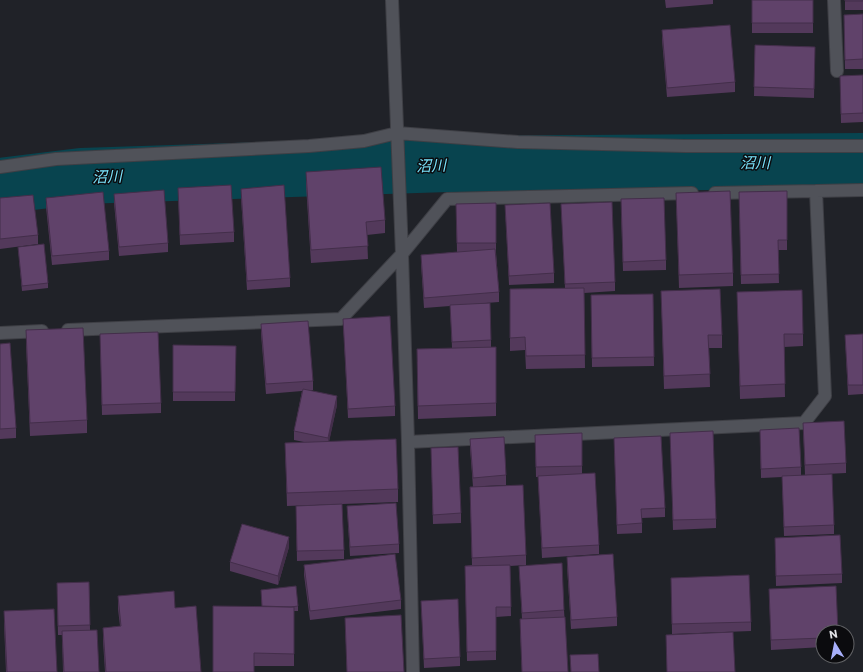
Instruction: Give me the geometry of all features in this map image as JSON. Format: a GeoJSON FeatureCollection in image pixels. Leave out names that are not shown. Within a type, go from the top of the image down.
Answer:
{"type":"FeatureCollection","features":[{"type":"Feature","properties":{"kind":"lane"},"geometry":{"type":"LineString","coordinates":[[392,0],[408,442],[413,672]]}},
{"type":"Feature","properties":{"kind":"lane"},"geometry":{"type":"LineString","coordinates":[[834,0],[837,71]]}},
{"type":"Feature","properties":{"kind":"lane"},"geometry":{"type":"LineString","coordinates":[[0,167],[56,159],[309,146],[364,141],[397,134],[518,142],[685,146],[863,146]]}},
{"type":"Feature","properties":{"kind":"lane"},"geometry":{"type":"LineString","coordinates":[[0,333],[342,319],[402,254],[447,199],[863,190]]}},
{"type":"Feature","properties":{"kind":"lane"},"geometry":{"type":"LineString","coordinates":[[408,442],[804,422],[825,396],[816,191]]}},
{"type":"Feature","properties":{"kind":"building"},"geometry":{"type":"Polygon","coordinates":[[[752,0],[813,0],[813,23],[752,23],[752,0]]]}},
{"type":"Feature","properties":{"kind":"building"},"geometry":{"type":"Polygon","coordinates":[[[863,0],[863,1],[845,1],[863,0]]]}},
{"type":"Feature","properties":{"kind":"building"},"geometry":{"type":"Polygon","coordinates":[[[863,14],[863,59],[845,60],[844,15],[863,14]]]}},
{"type":"Feature","properties":{"kind":"building"},"geometry":{"type":"Polygon","coordinates":[[[730,25],[735,82],[667,88],[662,30],[730,25]]]}},
{"type":"Feature","properties":{"kind":"building"},"geometry":{"type":"Polygon","coordinates":[[[755,45],[815,47],[814,89],[754,87],[755,45]]]}},
{"type":"Feature","properties":{"kind":"building"},"geometry":{"type":"Polygon","coordinates":[[[863,75],[863,113],[841,114],[840,76],[863,75]]]}},
{"type":"Feature","properties":{"kind":"building"},"geometry":{"type":"Polygon","coordinates":[[[381,167],[385,220],[366,222],[368,246],[311,250],[306,172],[381,167]]]}},
{"type":"Feature","properties":{"kind":"building"},"geometry":{"type":"Polygon","coordinates":[[[231,185],[234,232],[180,235],[178,188],[231,185]]]}},
{"type":"Feature","properties":{"kind":"building"},"geometry":{"type":"Polygon","coordinates":[[[284,185],[290,278],[247,281],[241,189],[284,185]]]}},
{"type":"Feature","properties":{"kind":"building"},"geometry":{"type":"Polygon","coordinates":[[[164,190],[168,243],[119,247],[114,194],[164,190]]]}},
{"type":"Feature","properties":{"kind":"building"},"geometry":{"type":"Polygon","coordinates":[[[730,191],[733,273],[679,275],[676,193],[730,191]]]}},
{"type":"Feature","properties":{"kind":"building"},"geometry":{"type":"Polygon","coordinates":[[[787,191],[787,240],[778,240],[779,274],[741,275],[739,192],[787,191]]]}},
{"type":"Feature","properties":{"kind":"building"},"geometry":{"type":"Polygon","coordinates":[[[103,192],[109,251],[52,256],[46,198],[103,192]]]}},
{"type":"Feature","properties":{"kind":"building"},"geometry":{"type":"Polygon","coordinates":[[[33,195],[38,235],[0,239],[0,198],[33,195]]]}},
{"type":"Feature","properties":{"kind":"building"},"geometry":{"type":"Polygon","coordinates":[[[664,198],[666,260],[623,262],[621,199],[664,198]]]}},
{"type":"Feature","properties":{"kind":"building"},"geometry":{"type":"Polygon","coordinates":[[[612,202],[615,282],[565,284],[561,204],[612,202]]]}},
{"type":"Feature","properties":{"kind":"building"},"geometry":{"type":"Polygon","coordinates":[[[496,203],[496,243],[457,243],[456,204],[496,203]]]}},
{"type":"Feature","properties":{"kind":"building"},"geometry":{"type":"Polygon","coordinates":[[[550,203],[554,273],[509,276],[505,205],[550,203]]]}},
{"type":"Feature","properties":{"kind":"building"},"geometry":{"type":"Polygon","coordinates":[[[44,244],[48,283],[22,286],[18,247],[44,244]]]}},
{"type":"Feature","properties":{"kind":"building"},"geometry":{"type":"Polygon","coordinates":[[[495,249],[499,292],[424,298],[421,255],[495,249]]]}},
{"type":"Feature","properties":{"kind":"building"},"geometry":{"type":"Polygon","coordinates":[[[584,288],[585,355],[526,356],[525,337],[510,338],[510,289],[584,288]]]}},
{"type":"Feature","properties":{"kind":"building"},"geometry":{"type":"Polygon","coordinates":[[[720,289],[722,335],[708,335],[710,374],[664,376],[661,291],[720,289]]]}},
{"type":"Feature","properties":{"kind":"building"},"geometry":{"type":"Polygon","coordinates":[[[802,290],[803,334],[784,334],[785,384],[740,386],[737,292],[802,290]]]}},
{"type":"Feature","properties":{"kind":"building"},"geometry":{"type":"Polygon","coordinates":[[[653,294],[654,357],[592,358],[591,295],[653,294]]]}},
{"type":"Feature","properties":{"kind":"building"},"geometry":{"type":"Polygon","coordinates":[[[490,303],[491,340],[452,342],[450,305],[490,303]]]}},
{"type":"Feature","properties":{"kind":"building"},"geometry":{"type":"Polygon","coordinates":[[[390,316],[395,406],[348,409],[343,319],[390,316]]]}},
{"type":"Feature","properties":{"kind":"building"},"geometry":{"type":"Polygon","coordinates":[[[308,321],[313,381],[266,384],[261,324],[308,321]]]}},
{"type":"Feature","properties":{"kind":"building"},"geometry":{"type":"Polygon","coordinates":[[[83,328],[87,420],[30,423],[26,330],[83,328]]]}},
{"type":"Feature","properties":{"kind":"building"},"geometry":{"type":"Polygon","coordinates":[[[158,332],[161,403],[102,405],[100,334],[158,332]]]}},
{"type":"Feature","properties":{"kind":"building"},"geometry":{"type":"Polygon","coordinates":[[[863,334],[863,385],[848,385],[845,335],[863,334]]]}},
{"type":"Feature","properties":{"kind":"building"},"geometry":{"type":"Polygon","coordinates":[[[10,343],[16,428],[0,429],[0,344],[10,343]]]}},
{"type":"Feature","properties":{"kind":"building"},"geometry":{"type":"Polygon","coordinates":[[[173,345],[236,346],[235,392],[173,392],[173,345]]]}},
{"type":"Feature","properties":{"kind":"building"},"geometry":{"type":"Polygon","coordinates":[[[496,347],[496,403],[418,406],[417,349],[496,347]]]}},
{"type":"Feature","properties":{"kind":"building"},"geometry":{"type":"Polygon","coordinates":[[[303,389],[337,396],[328,438],[294,431],[303,389]]]}},
{"type":"Feature","properties":{"kind":"building"},"geometry":{"type":"Polygon","coordinates":[[[844,421],[846,463],[805,465],[803,423],[844,421]]]}},
{"type":"Feature","properties":{"kind":"building"},"geometry":{"type":"Polygon","coordinates":[[[799,428],[801,467],[761,469],[760,430],[799,428]]]}},
{"type":"Feature","properties":{"kind":"building"},"geometry":{"type":"Polygon","coordinates":[[[713,431],[716,519],[673,520],[670,433],[713,431]]]}},
{"type":"Feature","properties":{"kind":"building"},"geometry":{"type":"Polygon","coordinates":[[[582,433],[582,466],[536,467],[535,435],[582,433]]]}},
{"type":"Feature","properties":{"kind":"building"},"geometry":{"type":"Polygon","coordinates":[[[661,436],[665,508],[641,509],[642,523],[617,525],[614,438],[661,436]]]}},
{"type":"Feature","properties":{"kind":"building"},"geometry":{"type":"Polygon","coordinates":[[[504,437],[506,475],[473,478],[470,439],[504,437]]]}},
{"type":"Feature","properties":{"kind":"building"},"geometry":{"type":"Polygon","coordinates":[[[396,439],[398,489],[287,493],[285,443],[396,439]]]}},
{"type":"Feature","properties":{"kind":"building"},"geometry":{"type":"Polygon","coordinates":[[[458,447],[461,513],[433,515],[431,448],[458,447]]]}},
{"type":"Feature","properties":{"kind":"building"},"geometry":{"type":"Polygon","coordinates":[[[595,473],[599,545],[542,548],[538,476],[595,473]]]}},
{"type":"Feature","properties":{"kind":"building"},"geometry":{"type":"Polygon","coordinates":[[[832,474],[834,525],[784,527],[782,476],[832,474]]]}},
{"type":"Feature","properties":{"kind":"building"},"geometry":{"type":"Polygon","coordinates":[[[523,485],[526,555],[472,558],[470,487],[523,485]]]}},
{"type":"Feature","properties":{"kind":"building"},"geometry":{"type":"Polygon","coordinates":[[[396,503],[399,544],[350,547],[347,506],[396,503]]]}},
{"type":"Feature","properties":{"kind":"building"},"geometry":{"type":"Polygon","coordinates":[[[342,504],[344,550],[297,551],[296,506],[342,504]]]}},
{"type":"Feature","properties":{"kind":"building"},"geometry":{"type":"Polygon","coordinates":[[[242,524],[289,537],[278,576],[230,562],[242,524]]]}},
{"type":"Feature","properties":{"kind":"building"},"geometry":{"type":"Polygon","coordinates":[[[840,535],[842,574],[776,576],[775,538],[840,535]]]}},
{"type":"Feature","properties":{"kind":"building"},"geometry":{"type":"Polygon","coordinates":[[[395,554],[401,600],[310,611],[304,565],[395,554]]]}},
{"type":"Feature","properties":{"kind":"building"},"geometry":{"type":"Polygon","coordinates":[[[613,554],[617,617],[571,620],[567,557],[613,554]]]}},
{"type":"Feature","properties":{"kind":"building"},"geometry":{"type":"Polygon","coordinates":[[[562,563],[564,610],[522,613],[519,566],[562,563]]]}},
{"type":"Feature","properties":{"kind":"building"},"geometry":{"type":"Polygon","coordinates":[[[510,565],[511,607],[496,607],[496,651],[467,652],[465,566],[510,565]]]}},
{"type":"Feature","properties":{"kind":"building"},"geometry":{"type":"Polygon","coordinates":[[[749,575],[751,622],[672,624],[671,578],[749,575]]]}},
{"type":"Feature","properties":{"kind":"building"},"geometry":{"type":"Polygon","coordinates":[[[89,582],[90,625],[58,626],[57,583],[89,582]]]}},
{"type":"Feature","properties":{"kind":"building"},"geometry":{"type":"Polygon","coordinates":[[[296,586],[298,606],[262,606],[261,590],[296,586]]]}},
{"type":"Feature","properties":{"kind":"building"},"geometry":{"type":"Polygon","coordinates":[[[836,586],[838,624],[815,624],[815,638],[771,640],[769,589],[836,586]]]}},
{"type":"Feature","properties":{"kind":"building"},"geometry":{"type":"Polygon","coordinates":[[[174,591],[175,608],[196,606],[201,672],[106,672],[103,628],[121,626],[118,596],[174,591]]]}},
{"type":"Feature","properties":{"kind":"building"},"geometry":{"type":"Polygon","coordinates":[[[458,599],[460,657],[424,659],[421,601],[458,599]]]}},
{"type":"Feature","properties":{"kind":"building"},"geometry":{"type":"Polygon","coordinates":[[[213,606],[294,607],[294,654],[254,653],[254,672],[213,672],[213,606]]]}},
{"type":"Feature","properties":{"kind":"building"},"geometry":{"type":"Polygon","coordinates":[[[54,609],[57,672],[7,672],[4,611],[54,609]]]}},
{"type":"Feature","properties":{"kind":"building"},"geometry":{"type":"Polygon","coordinates":[[[401,615],[404,672],[347,672],[345,618],[401,615]]]}},
{"type":"Feature","properties":{"kind":"building"},"geometry":{"type":"Polygon","coordinates":[[[565,617],[568,672],[522,672],[520,619],[565,617]]]}},
{"type":"Feature","properties":{"kind":"building"},"geometry":{"type":"Polygon","coordinates":[[[97,630],[99,672],[64,672],[62,631],[97,630]]]}},
{"type":"Feature","properties":{"kind":"building"},"geometry":{"type":"Polygon","coordinates":[[[733,632],[735,672],[667,672],[666,635],[733,632]]]}},
{"type":"Feature","properties":{"kind":"building"},"geometry":{"type":"Polygon","coordinates":[[[598,654],[599,672],[571,672],[570,655],[598,654]]]}},
{"type":"Feature","properties":{"kind":"waterway","name":"沼川"},"geometry":{"type":"LineString","coordinates":[[0,186],[81,176],[448,164],[863,161]]}}]}
